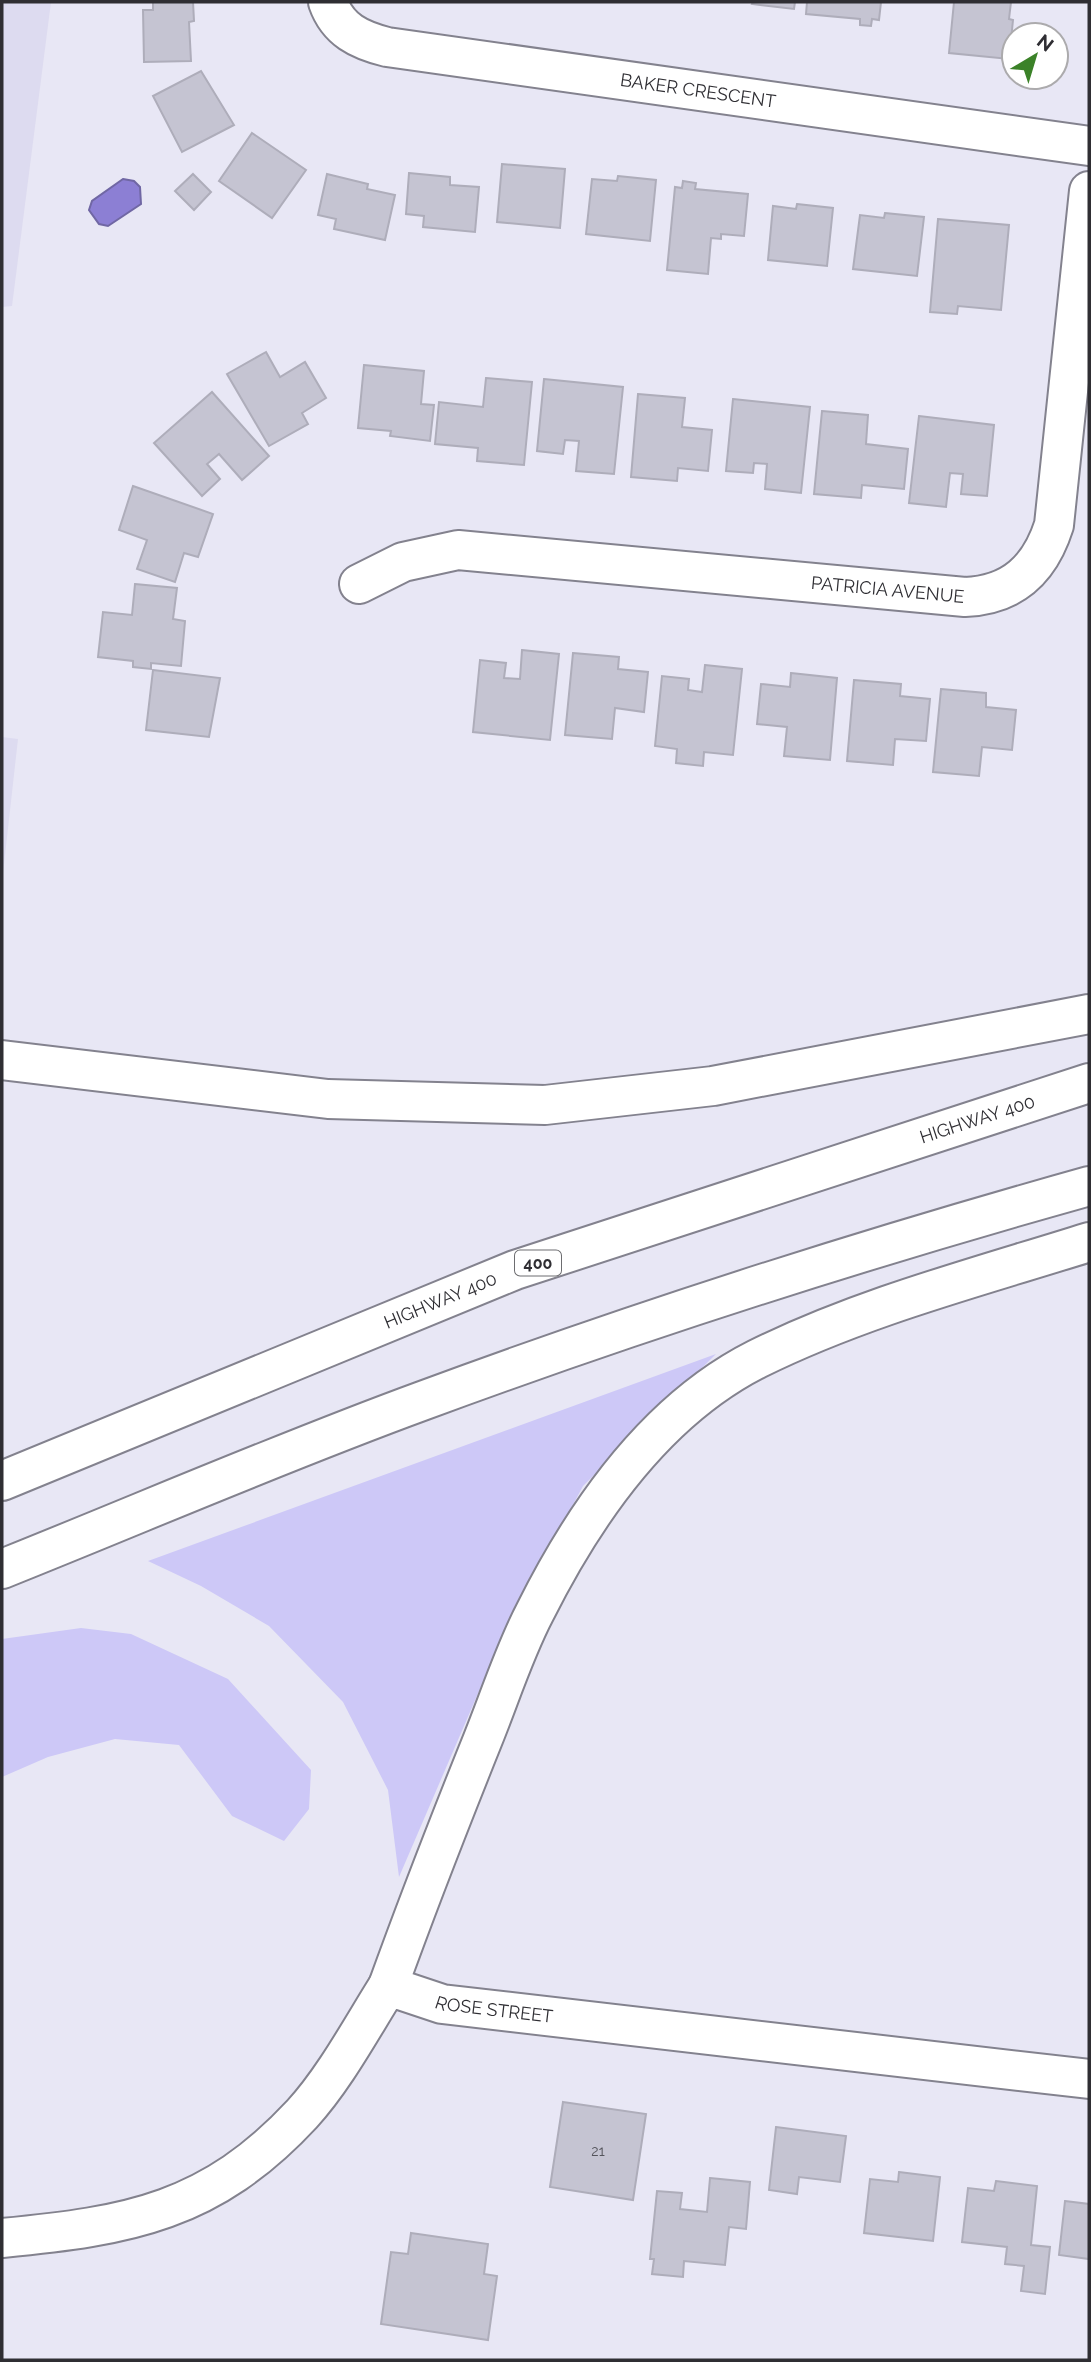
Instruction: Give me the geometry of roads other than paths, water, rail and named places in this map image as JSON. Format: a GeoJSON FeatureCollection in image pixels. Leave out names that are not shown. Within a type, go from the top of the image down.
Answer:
{"type":"FeatureCollection","features":[{"type":"Feature","properties":{"kind":"main road","name":"BAKER CRESCENT"},"geometry":{"type":"LineString","coordinates":[[328,2],[335,19],[361,41],[387,47],[1089,146]]}},
{"type":"Feature","properties":{"kind":"main road","name":"PATRICIA AVENUE"},"geometry":{"type":"LineString","coordinates":[[359,584],[403,562],[458,550],[965,597],[986,596],[1009,588],[1031,571],[1047,547],[1054,525],[1089,191]]}},
{"type":"Feature","properties":{"kind":"main road"},"geometry":{"type":"LineString","coordinates":[[2,1060],[328,1099],[545,1105],[713,1086],[1089,1014]]}},
{"type":"Feature","properties":{"kind":"main road","name":"HIGHWAY 400"},"geometry":{"type":"LineString","coordinates":[[2,1481],[515,1270],[1089,1083]]}},
{"type":"Feature","properties":{"kind":"main road"},"geometry":{"type":"LineString","coordinates":[[2,1569],[420,1402],[691,1307],[940,1228],[1089,1186]]}},
{"type":"Feature","properties":{"kind":"main road"},"geometry":{"type":"LineString","coordinates":[[2,2238],[66,2232],[137,2220],[195,2198],[248,2164],[303,2113],[388,1986],[436,1854],[533,1614],[577,1533],[655,1437],[702,1394],[756,1360],[901,1302],[1089,1242]]}},
{"type":"Feature","properties":{"kind":"main road","name":"ROSE STREET"},"geometry":{"type":"LineString","coordinates":[[388,1986],[442,2004],[1089,2079]]}}]}
